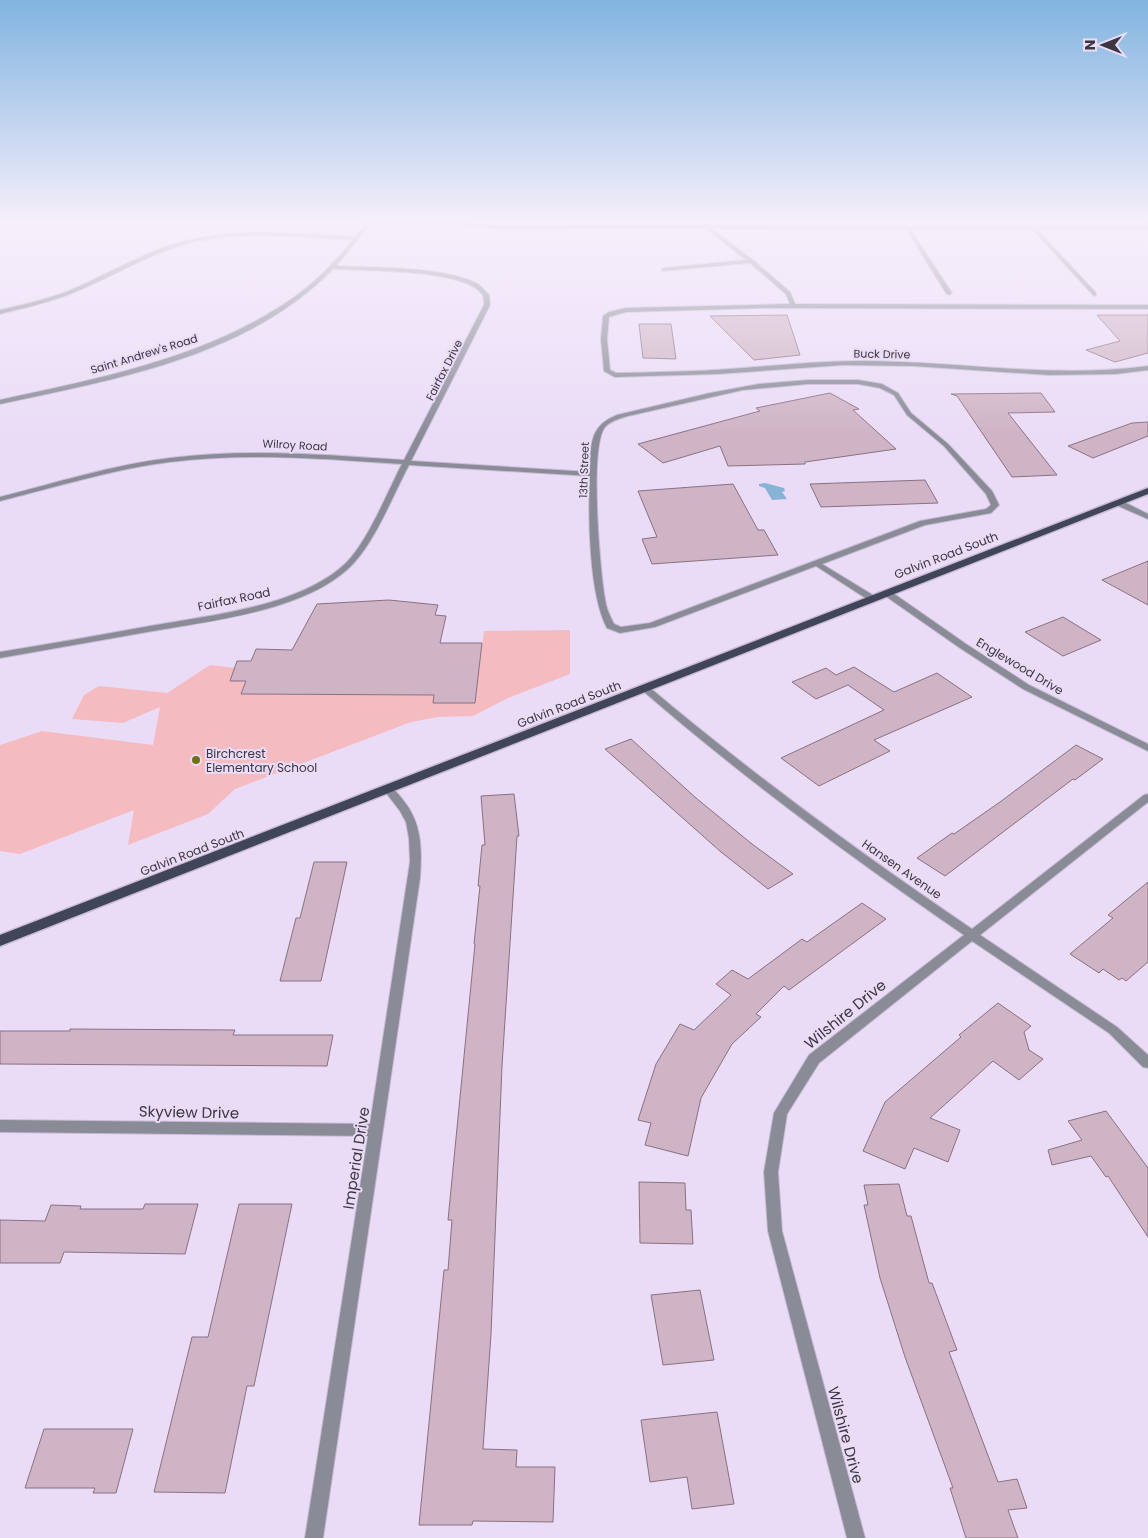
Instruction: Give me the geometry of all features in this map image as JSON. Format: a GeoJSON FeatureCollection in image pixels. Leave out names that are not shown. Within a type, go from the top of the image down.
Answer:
{"type":"FeatureCollection","features":[{"type":"Feature","properties":{"kind":"main road","name":"Galvin Road South"},"geometry":{"type":"LineString","coordinates":[[0,941],[1148,492]]}},
{"type":"Feature","properties":{"kind":"street"},"geometry":{"type":"LineString","coordinates":[[0,312],[53,299],[69,292]]}},
{"type":"Feature","properties":{"kind":"street","name":"Saint Andrew's Road"},"geometry":{"type":"LineString","coordinates":[[0,402],[103,379],[161,362],[224,338],[263,319],[303,292]]}},
{"type":"Feature","properties":{"kind":"street","name":"Fairfax Drive"},"geometry":{"type":"LineString","coordinates":[[407,463],[486,310],[486,295],[482,292]]}},
{"type":"Feature","properties":{"kind":"street"},"geometry":{"type":"LineString","coordinates":[[787,292],[793,306],[1148,307]]}},
{"type":"Feature","properties":{"kind":"street","name":"Buck Drive"},"geometry":{"type":"LineString","coordinates":[[793,306],[626,310],[611,313],[606,316],[607,372],[614,375],[730,371],[818,364],[878,362],[1074,374],[1121,373],[1148,368]]}},
{"type":"Feature","properties":{"kind":"street","name":"13th Street"},"geometry":{"type":"LineString","coordinates":[[808,382],[858,382],[882,386],[896,394],[909,414],[946,445],[989,493],[995,505],[988,510],[924,523],[652,625],[620,630],[610,626],[601,602],[596,554],[593,474],[596,439],[600,428],[610,420],[637,412],[744,388],[808,382]]}},
{"type":"Feature","properties":{"kind":"street","name":"Wilroy Road"},"geometry":{"type":"LineString","coordinates":[[0,499],[122,469],[203,456],[279,455],[593,474]]}},
{"type":"Feature","properties":{"kind":"street","name":"Fairfax Road"},"geometry":{"type":"LineString","coordinates":[[0,654],[249,610],[272,605],[306,592],[334,576],[349,564],[367,540],[407,463]]}},
{"type":"Feature","properties":{"kind":"street"},"geometry":{"type":"LineString","coordinates":[[1119,503],[1148,517]]}},
{"type":"Feature","properties":{"kind":"street"},"geometry":{"type":"LineString","coordinates":[[816,564],[874,599]]}},
{"type":"Feature","properties":{"kind":"street","name":"Englewood Drive"},"geometry":{"type":"LineString","coordinates":[[887,593],[1026,687],[1148,748]]}},
{"type":"Feature","properties":{"kind":"street","name":"Hansen Avenue"},"geometry":{"type":"LineString","coordinates":[[646,689],[742,770],[820,829],[1113,1030],[1148,1063]]}},
{"type":"Feature","properties":{"kind":"street","name":"Imperial Drive"},"geometry":{"type":"LineString","coordinates":[[314,1538],[414,878],[416,853],[414,834],[408,816],[389,790]]}},
{"type":"Feature","properties":{"kind":"street","name":"Wilshire Drive"},"geometry":{"type":"LineString","coordinates":[[856,1538],[775,1231],[770,1172],[781,1113],[814,1059],[1148,797]]}},
{"type":"Feature","properties":{"kind":"street","name":"Skyview Drive"},"geometry":{"type":"LineString","coordinates":[[0,1126],[377,1130]]}},
{"type":"Feature","properties":{"kind":"shaded area"},"geometry":{"type":"Polygon","coordinates":[[[570,630],[570,674],[508,698],[473,716],[438,717],[411,722],[235,789],[208,814],[128,845],[134,810],[20,854],[0,851],[0,745],[42,731],[153,745],[160,707],[123,723],[72,719],[84,695],[99,686],[167,693],[210,665],[235,668],[230,681],[246,681],[242,694],[434,695],[433,703],[475,703],[484,631],[570,630]]]}},
{"type":"Feature","properties":{"kind":"water"},"geometry":{"type":"Polygon","coordinates":[[[765,483],[784,488],[785,491],[782,492],[787,499],[772,500],[765,488],[759,486],[759,484],[765,483]]]}},
{"type":"Feature","properties":{"kind":"building"},"geometry":{"type":"Polygon","coordinates":[[[787,315],[800,355],[754,360],[710,316],[787,315]]]}},
{"type":"Feature","properties":{"kind":"building"},"geometry":{"type":"Polygon","coordinates":[[[1097,315],[1148,315],[1148,353],[1115,362],[1086,350],[1120,341],[1097,315]]]}},
{"type":"Feature","properties":{"kind":"building"},"geometry":{"type":"Polygon","coordinates":[[[639,324],[671,324],[676,359],[643,358],[639,324]]]}},
{"type":"Feature","properties":{"kind":"building"},"geometry":{"type":"Polygon","coordinates":[[[830,393],[859,409],[853,410],[896,449],[805,462],[805,464],[728,466],[720,446],[663,463],[638,444],[760,411],[756,408],[830,393]]]}},
{"type":"Feature","properties":{"kind":"building"},"geometry":{"type":"Polygon","coordinates":[[[1041,393],[1055,412],[1008,413],[1057,475],[1012,477],[957,396],[951,394],[1041,393]]]}},
{"type":"Feature","properties":{"kind":"building"},"geometry":{"type":"Polygon","coordinates":[[[1148,422],[1148,436],[1093,458],[1068,446],[1132,423],[1148,422]]]}},
{"type":"Feature","properties":{"kind":"building"},"geometry":{"type":"Polygon","coordinates":[[[925,480],[938,503],[821,507],[810,484],[925,480]]]}},
{"type":"Feature","properties":{"kind":"building"},"geometry":{"type":"Polygon","coordinates":[[[733,484],[758,530],[764,530],[778,555],[652,564],[642,539],[657,537],[638,491],[733,484]]]}},
{"type":"Feature","properties":{"kind":"building"},"geometry":{"type":"Polygon","coordinates":[[[1148,561],[1148,605],[1102,580],[1148,561]]]}},
{"type":"Feature","properties":{"kind":"building"},"geometry":{"type":"Polygon","coordinates":[[[389,600],[438,605],[435,615],[446,616],[440,643],[482,643],[475,703],[433,703],[434,695],[241,694],[246,681],[230,681],[237,661],[251,661],[256,649],[292,650],[317,604],[389,600]]]}},
{"type":"Feature","properties":{"kind":"building"},"geometry":{"type":"Polygon","coordinates":[[[1063,617],[1101,640],[1063,656],[1025,632],[1063,617]]]}},
{"type":"Feature","properties":{"kind":"building"},"geometry":{"type":"Polygon","coordinates":[[[854,667],[894,692],[937,673],[972,697],[874,740],[890,751],[819,786],[781,758],[884,710],[848,685],[816,699],[792,682],[826,668],[836,675],[854,667]]]}},
{"type":"Feature","properties":{"kind":"building"},"geometry":{"type":"Polygon","coordinates":[[[631,739],[696,798],[752,844],[793,874],[768,889],[721,852],[605,749],[631,739]]]}},
{"type":"Feature","properties":{"kind":"building"},"geometry":{"type":"Polygon","coordinates":[[[1076,745],[1103,759],[1075,780],[1073,779],[945,876],[917,858],[1000,802],[1076,745]]]}},
{"type":"Feature","properties":{"kind":"building"},"geometry":{"type":"Polygon","coordinates":[[[514,794],[519,836],[517,836],[502,1066],[491,1334],[483,1449],[517,1450],[516,1467],[555,1467],[553,1522],[473,1521],[472,1525],[419,1525],[444,1270],[448,1270],[452,1220],[448,1220],[475,944],[482,845],[485,845],[481,796],[514,794]]]}},
{"type":"Feature","properties":{"kind":"building"},"geometry":{"type":"Polygon","coordinates":[[[314,862],[347,862],[321,981],[280,981],[296,918],[300,918],[314,862]]]}},
{"type":"Feature","properties":{"kind":"building"},"geometry":{"type":"Polygon","coordinates":[[[1148,882],[1148,962],[1126,981],[1122,978],[1119,980],[1103,969],[1099,973],[1070,954],[1113,918],[1108,915],[1148,882]]]}},
{"type":"Feature","properties":{"kind":"building"},"geometry":{"type":"Polygon","coordinates":[[[862,903],[886,919],[789,990],[784,986],[756,1014],[761,1017],[732,1044],[701,1098],[688,1156],[645,1145],[651,1123],[638,1120],[656,1064],[680,1024],[694,1030],[731,995],[716,984],[732,970],[748,979],[802,939],[807,942],[862,903]]]}},
{"type":"Feature","properties":{"kind":"building"},"geometry":{"type":"Polygon","coordinates":[[[998,1003],[1031,1026],[1024,1032],[1029,1050],[1043,1059],[1019,1080],[993,1061],[930,1118],[960,1130],[948,1162],[914,1148],[905,1169],[863,1151],[885,1102],[961,1037],[959,1035],[998,1003]]]}},
{"type":"Feature","properties":{"kind":"building"},"geometry":{"type":"Polygon","coordinates":[[[70,1029],[235,1030],[233,1035],[333,1035],[327,1066],[0,1064],[0,1031],[70,1031],[70,1029]]]}},
{"type":"Feature","properties":{"kind":"building"},"geometry":{"type":"Polygon","coordinates":[[[1106,1111],[1148,1168],[1148,1237],[1108,1176],[1106,1177],[1091,1156],[1052,1165],[1048,1150],[1082,1140],[1068,1121],[1106,1111]]]}},
{"type":"Feature","properties":{"kind":"building"},"geometry":{"type":"Polygon","coordinates":[[[639,1182],[685,1183],[686,1210],[691,1210],[693,1244],[640,1243],[639,1182]]]}},
{"type":"Feature","properties":{"kind":"building"},"geometry":{"type":"Polygon","coordinates":[[[899,1184],[907,1216],[911,1216],[929,1283],[932,1283],[957,1350],[949,1352],[998,1482],[1017,1479],[1027,1508],[1008,1510],[1018,1538],[966,1538],[950,1488],[953,1488],[905,1357],[880,1278],[864,1205],[868,1205],[864,1185],[899,1184]]]}},
{"type":"Feature","properties":{"kind":"building"},"geometry":{"type":"Polygon","coordinates":[[[145,1204],[198,1204],[185,1254],[64,1252],[60,1263],[0,1263],[0,1220],[45,1221],[51,1205],[81,1206],[80,1209],[143,1209],[145,1204]]]}},
{"type":"Feature","properties":{"kind":"building"},"geometry":{"type":"Polygon","coordinates":[[[239,1204],[292,1204],[254,1386],[247,1386],[225,1493],[154,1492],[192,1337],[208,1337],[239,1204]]]}},
{"type":"Feature","properties":{"kind":"building"},"geometry":{"type":"Polygon","coordinates":[[[700,1290],[714,1360],[663,1365],[651,1295],[700,1290]]]}},
{"type":"Feature","properties":{"kind":"building"},"geometry":{"type":"Polygon","coordinates":[[[717,1412],[734,1504],[692,1509],[687,1477],[650,1482],[641,1420],[717,1412]]]}},
{"type":"Feature","properties":{"kind":"building"},"geometry":{"type":"Polygon","coordinates":[[[44,1429],[133,1429],[116,1493],[93,1493],[95,1488],[25,1488],[44,1429]]]}},
{"type":"Feature","properties":{"kind":"place","name":"Birchcrest Elementary School"},"geometry":{"type":"Point","coordinates":[196,760]}}]}
